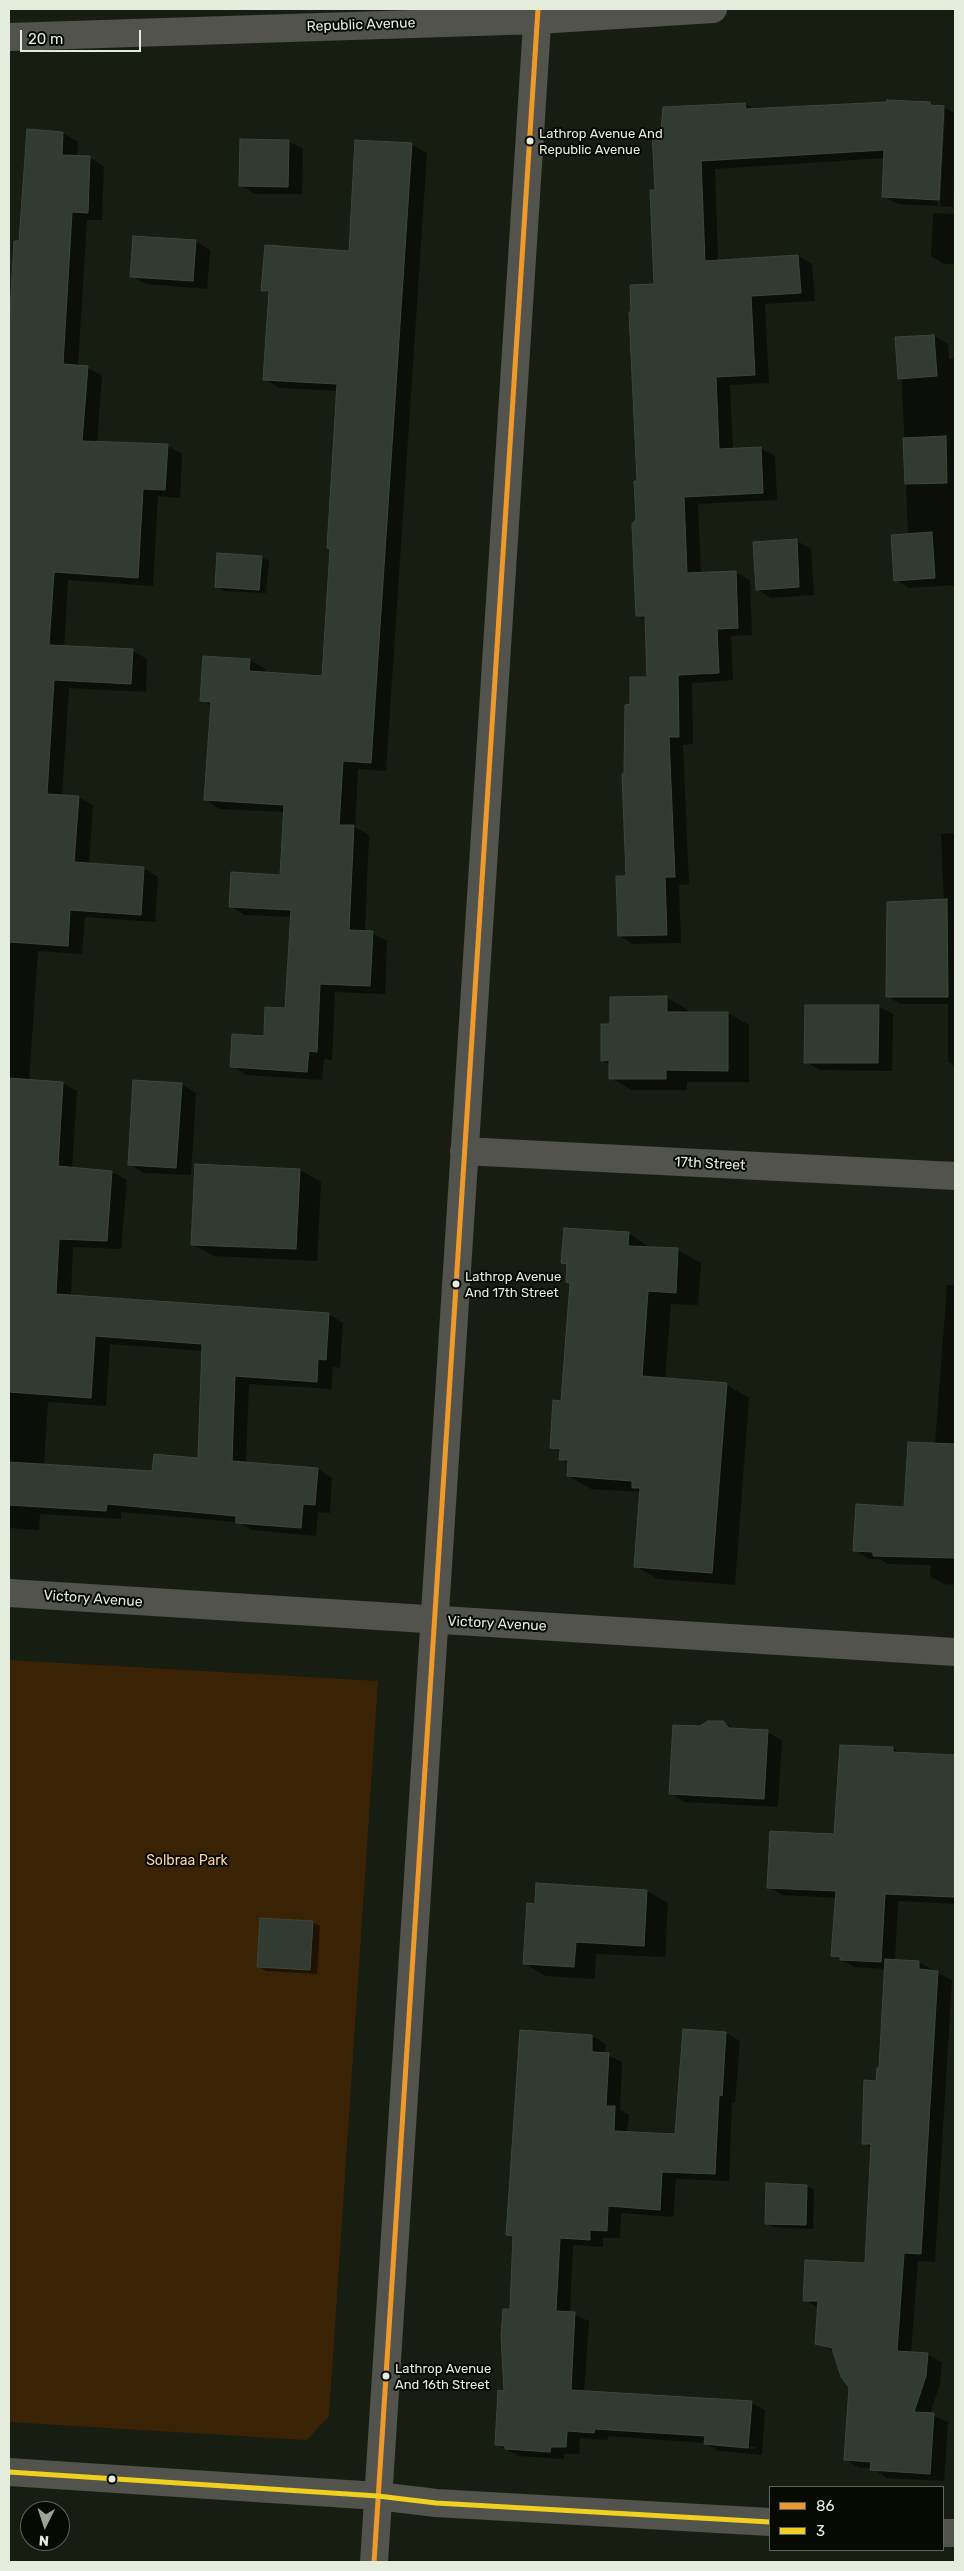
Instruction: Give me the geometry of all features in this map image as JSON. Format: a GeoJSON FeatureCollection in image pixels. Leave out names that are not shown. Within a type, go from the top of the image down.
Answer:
{"type":"FeatureCollection","features":[{"type":"Feature","properties":{"kind":"street","name":"Republic Avenue"},"geometry":{"type":"LineString","coordinates":[[9,37],[538,14],[713,9]]}},
{"type":"Feature","properties":{"kind":"street"},"geometry":{"type":"LineString","coordinates":[[374,2562],[538,14]]}},
{"type":"Feature","properties":{"kind":"street","name":"17th Street"},"geometry":{"type":"LineString","coordinates":[[464,1151],[955,1176]]}},
{"type":"Feature","properties":{"kind":"street","name":"Victory Avenue"},"geometry":{"type":"LineString","coordinates":[[9,1594],[955,1652]]}},
{"type":"Feature","properties":{"kind":"street"},"geometry":{"type":"LineString","coordinates":[[9,2472],[378,2496],[436,2502],[769,2522]]}},
{"type":"Feature","properties":{"kind":"green space","name":"Solbraa Park"},"geometry":{"type":"Polygon","coordinates":[[[9,1660],[378,1681],[329,2416],[307,2440],[9,2422],[9,1660]]]}},
{"type":"Feature","properties":{"kind":"building"},"geometry":{"type":"Polygon","coordinates":[[[887,100],[930,102],[931,105],[944,106],[939,200],[882,197],[884,150],[701,161],[705,261],[798,255],[801,293],[751,296],[755,375],[716,377],[719,449],[761,447],[763,493],[684,497],[687,573],[736,571],[738,628],[717,629],[719,673],[678,675],[679,737],[669,737],[675,877],[665,877],[667,935],[618,936],[616,876],[626,876],[622,774],[624,774],[625,705],[630,704],[630,677],[647,677],[645,616],[636,616],[632,524],[636,519],[634,481],[637,481],[629,312],[631,312],[630,285],[654,284],[650,190],[655,190],[652,131],[661,131],[663,107],[745,103],[746,109],[887,102],[887,100]]]}},
{"type":"Feature","properties":{"kind":"building"},"geometry":{"type":"Polygon","coordinates":[[[27,129],[63,132],[62,155],[90,156],[88,213],[72,212],[63,364],[88,366],[82,441],[168,444],[165,490],[143,489],[138,578],[54,572],[49,645],[133,649],[131,684],[54,680],[47,794],[79,796],[74,862],[144,867],[141,915],[70,910],[68,946],[9,942],[9,331],[14,241],[19,241],[27,129]]]}},
{"type":"Feature","properties":{"kind":"building"},"geometry":{"type":"Polygon","coordinates":[[[240,139],[289,140],[288,187],[239,186],[240,139]]]}},
{"type":"Feature","properties":{"kind":"building"},"geometry":{"type":"Polygon","coordinates":[[[355,140],[412,143],[371,763],[343,761],[339,825],[354,825],[349,930],[373,931],[370,986],[320,984],[317,1052],[309,1051],[307,1072],[230,1067],[232,1034],[264,1036],[265,1007],[285,1008],[291,910],[229,907],[231,872],[280,875],[284,805],[204,800],[211,702],[200,701],[203,656],[250,659],[249,671],[322,676],[330,549],[327,548],[337,384],[263,380],[269,291],[261,291],[265,245],[349,251],[355,140]]]}},
{"type":"Feature","properties":{"kind":"building"},"geometry":{"type":"Polygon","coordinates":[[[133,236],[196,240],[193,281],[130,277],[133,236]]]}},
{"type":"Feature","properties":{"kind":"building"},"geometry":{"type":"Polygon","coordinates":[[[934,335],[937,376],[898,379],[895,337],[934,335]]]}},
{"type":"Feature","properties":{"kind":"building"},"geometry":{"type":"Polygon","coordinates":[[[946,436],[947,483],[905,484],[903,438],[946,436]]]}},
{"type":"Feature","properties":{"kind":"building"},"geometry":{"type":"Polygon","coordinates":[[[932,532],[935,578],[894,581],[891,535],[932,532]]]}},
{"type":"Feature","properties":{"kind":"building"},"geometry":{"type":"Polygon","coordinates":[[[797,539],[799,587],[756,590],[753,542],[797,539]]]}},
{"type":"Feature","properties":{"kind":"building"},"geometry":{"type":"Polygon","coordinates":[[[217,553],[262,556],[259,590],[215,587],[217,553]]]}},
{"type":"Feature","properties":{"kind":"building"},"geometry":{"type":"Polygon","coordinates":[[[947,899],[948,997],[886,997],[887,902],[947,899]]]}},
{"type":"Feature","properties":{"kind":"building"},"geometry":{"type":"Polygon","coordinates":[[[667,996],[667,1012],[728,1012],[728,1071],[666,1070],[666,1079],[609,1079],[609,1060],[601,1061],[601,1024],[610,1024],[610,997],[667,996]]]}},
{"type":"Feature","properties":{"kind":"building"},"geometry":{"type":"Polygon","coordinates":[[[805,1005],[879,1005],[878,1063],[804,1063],[805,1005]]]}},
{"type":"Feature","properties":{"kind":"building"},"geometry":{"type":"Polygon","coordinates":[[[9,1078],[63,1082],[58,1166],[112,1171],[107,1241],[59,1239],[56,1294],[329,1313],[326,1360],[318,1359],[317,1382],[235,1376],[232,1461],[318,1468],[315,1505],[303,1504],[301,1528],[236,1523],[236,1516],[107,1504],[106,1511],[9,1505],[9,1462],[152,1471],[154,1454],[198,1458],[202,1344],[95,1336],[91,1398],[9,1392],[9,1078]]]}},
{"type":"Feature","properties":{"kind":"building"},"geometry":{"type":"Polygon","coordinates":[[[133,1080],[182,1083],[176,1168],[128,1165],[133,1080]]]}},
{"type":"Feature","properties":{"kind":"building"},"geometry":{"type":"Polygon","coordinates":[[[195,1164],[300,1169],[296,1249],[191,1245],[195,1164]]]}},
{"type":"Feature","properties":{"kind":"building"},"geometry":{"type":"Polygon","coordinates":[[[564,1228],[629,1232],[628,1246],[678,1248],[676,1293],[648,1291],[642,1376],[727,1383],[712,1573],[634,1567],[640,1488],[632,1488],[632,1481],[567,1476],[568,1460],[559,1460],[560,1449],[550,1448],[553,1400],[561,1401],[570,1283],[566,1282],[567,1264],[561,1263],[564,1228]]]}},
{"type":"Feature","properties":{"kind":"building"},"geometry":{"type":"Polygon","coordinates":[[[908,1442],[955,1444],[955,1558],[873,1556],[873,1552],[853,1551],[856,1504],[904,1507],[908,1442]]]}},
{"type":"Feature","properties":{"kind":"building"},"geometry":{"type":"Polygon","coordinates":[[[708,1721],[723,1721],[729,1728],[768,1730],[764,1799],[669,1794],[673,1725],[700,1726],[708,1721]]]}},
{"type":"Feature","properties":{"kind":"building"},"geometry":{"type":"Polygon","coordinates":[[[840,1745],[893,1747],[893,1752],[955,1755],[954,1897],[885,1894],[881,1962],[840,1960],[840,1957],[831,1956],[836,1891],[767,1888],[770,1831],[834,1834],[840,1745]]]}},
{"type":"Feature","properties":{"kind":"building"},"geometry":{"type":"Polygon","coordinates":[[[536,1883],[647,1890],[644,1946],[576,1942],[574,1967],[523,1964],[527,1903],[535,1904],[536,1883]]]}},
{"type":"Feature","properties":{"kind":"building"},"geometry":{"type":"Polygon","coordinates":[[[260,1918],[313,1921],[310,1970],[257,1967],[260,1918]]]}},
{"type":"Feature","properties":{"kind":"building"},"geometry":{"type":"Polygon","coordinates":[[[885,1959],[919,1961],[919,1969],[938,1971],[921,2254],[904,2253],[897,2351],[928,2353],[926,2376],[914,2412],[934,2413],[930,2474],[870,2470],[871,2462],[844,2460],[849,2387],[841,2377],[832,2348],[815,2344],[818,2301],[803,2301],[805,2260],[865,2263],[871,2144],[862,2144],[864,2080],[876,2081],[877,2068],[879,2068],[885,1959]]]}},
{"type":"Feature","properties":{"kind":"building"},"geometry":{"type":"Polygon","coordinates":[[[683,2029],[726,2032],[722,2096],[719,2095],[715,2174],[662,2172],[660,2210],[608,2206],[607,2231],[590,2230],[590,2240],[560,2238],[556,2311],[575,2312],[571,2390],[752,2401],[748,2448],[704,2444],[705,2436],[595,2429],[594,2433],[567,2431],[566,2447],[551,2447],[550,2452],[505,2449],[505,2446],[495,2445],[498,2390],[504,2391],[501,2336],[503,2309],[510,2309],[513,2236],[506,2235],[520,2030],[592,2035],[592,2052],[609,2053],[606,2106],[615,2106],[614,2131],[675,2134],[683,2029]]]}},
{"type":"Feature","properties":{"kind":"building"},"geometry":{"type":"Polygon","coordinates":[[[766,2183],[807,2185],[806,2225],[765,2224],[766,2183]]]}},
{"type":"Feature","properties":{"kind":"transit line","name":"86"},"geometry":{"type":"LineString","coordinates":[[374,2562],[538,9]]}},
{"type":"Feature","properties":{"kind":"transit line","name":"3"},"geometry":{"type":"LineString","coordinates":[[9,2472],[378,2496],[436,2503],[769,2522]]}},
{"type":"Feature","properties":{"kind":"place","name":"Lathrop Avenue And Republic Avenue"},"geometry":{"type":"Point","coordinates":[530,141]}},
{"type":"Feature","properties":{"kind":"place","name":"Lathrop Avenue And 17th Street"},"geometry":{"type":"Point","coordinates":[456,1284]}},
{"type":"Feature","properties":{"kind":"place","name":"Lathrop Avenue And 16th Street"},"geometry":{"type":"Point","coordinates":[386,2376]}}]}
